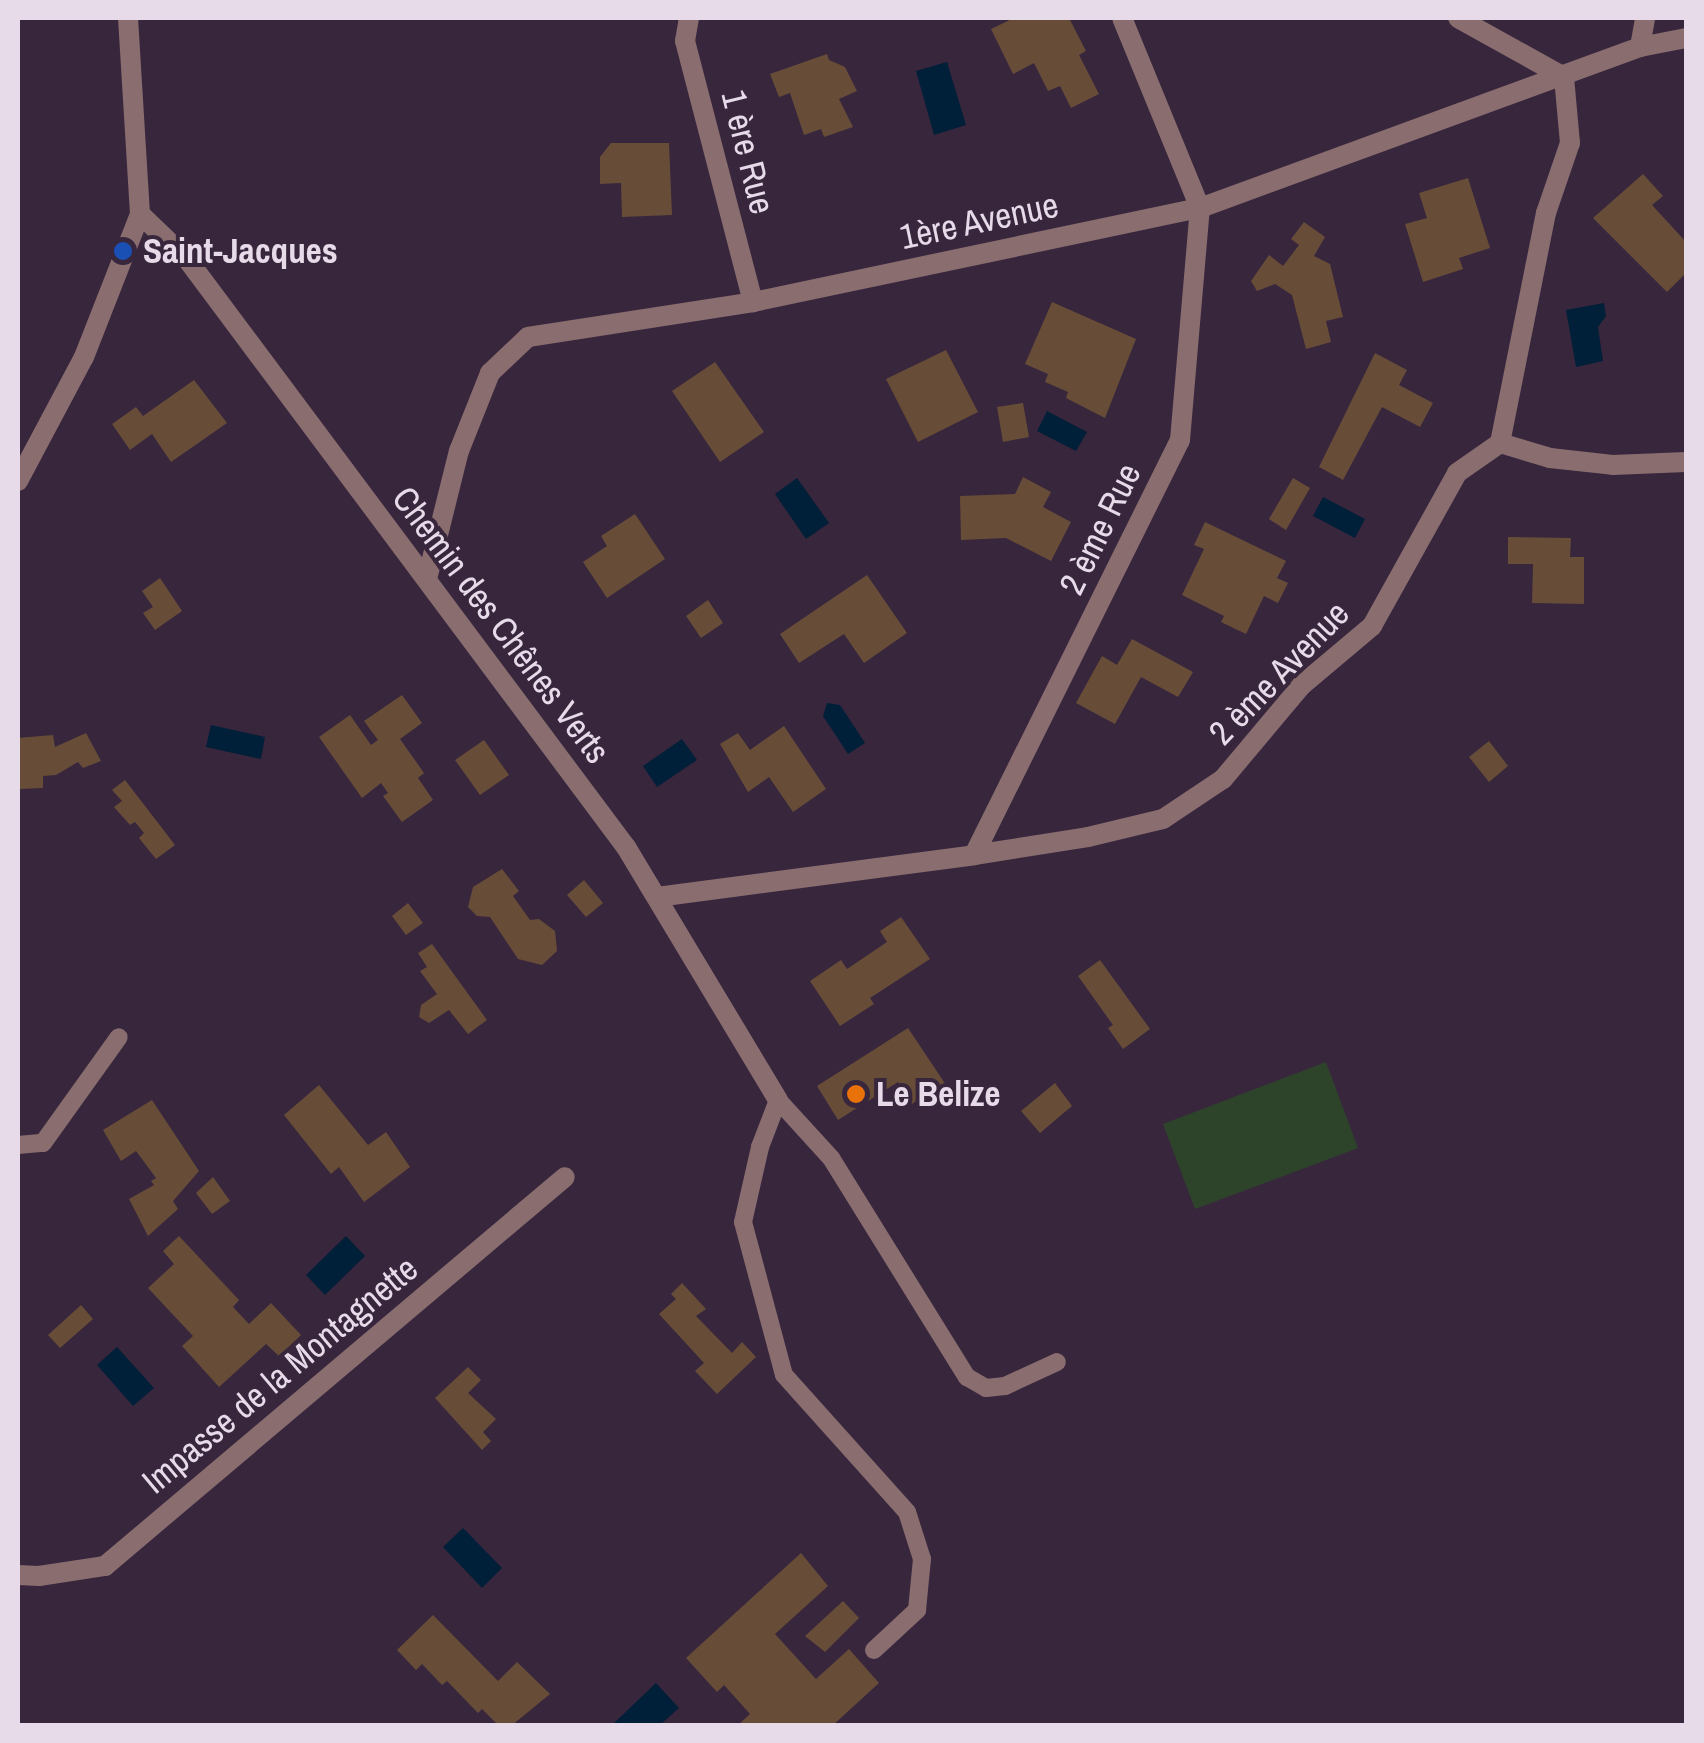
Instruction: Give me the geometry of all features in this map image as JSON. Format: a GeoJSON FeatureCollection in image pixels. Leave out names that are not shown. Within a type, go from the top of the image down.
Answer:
{"type":"FeatureCollection","features":[{"type":"Feature","properties":{"kind":"street"},"geometry":{"type":"LineString","coordinates":[[18,481],[84,357],[140,214],[128,18]]}},
{"type":"Feature","properties":{"kind":"street","name":"1 ère Rue"},"geometry":{"type":"LineString","coordinates":[[690,18],[685,41],[752,302]]}},
{"type":"Feature","properties":{"kind":"street"},"geometry":{"type":"LineString","coordinates":[[1122,18],[1200,208]]}},
{"type":"Feature","properties":{"kind":"street"},"geometry":{"type":"LineString","coordinates":[[1458,18],[1564,77],[1570,143],[1546,213],[1500,442],[1566,460],[1613,465],[1686,462]]}},
{"type":"Feature","properties":{"kind":"street"},"geometry":{"type":"LineString","coordinates":[[1640,46],[1645,18]]}},
{"type":"Feature","properties":{"kind":"street","name":"1ère Avenue"},"geometry":{"type":"LineString","coordinates":[[427,579],[459,451],[490,373],[528,338],[752,302],[1200,208],[1640,46],[1686,38]]}},
{"type":"Feature","properties":{"kind":"street","name":"2 ème Rue"},"geometry":{"type":"LineString","coordinates":[[974,855],[1180,440],[1200,208]]}},
{"type":"Feature","properties":{"kind":"street","name":"Chemin des Chênes Verts"},"geometry":{"type":"LineString","coordinates":[[140,214],[187,259],[626,847],[778,1100]]}},
{"type":"Feature","properties":{"kind":"street","name":"2 ème Avenue"},"geometry":{"type":"LineString","coordinates":[[657,897],[974,855],[1088,837],[1163,819],[1222,779],[1302,686],[1372,626],[1457,473],[1500,442]]}},
{"type":"Feature","properties":{"kind":"street","name":"Impasse de la Montagnette"},"geometry":{"type":"LineString","coordinates":[[18,1575],[39,1576],[105,1566],[566,1177]]}},
{"type":"Feature","properties":{"kind":"lane"},"geometry":{"type":"LineString","coordinates":[[18,1145],[43,1143],[119,1037]]}},
{"type":"Feature","properties":{"kind":"lane"},"geometry":{"type":"LineString","coordinates":[[874,1650],[917,1610],[922,1559],[907,1512],[784,1375],[742,1222],[760,1146],[778,1100],[830,1158],[966,1376],[986,1388],[1004,1386],[1057,1362]]}},
{"type":"Feature","properties":{"kind":"green space"},"geometry":{"type":"Polygon","coordinates":[[[1326,1062],[1358,1148],[1195,1209],[1163,1124],[1326,1062]]]}},
{"type":"Feature","properties":{"kind":"water"},"geometry":{"type":"Polygon","coordinates":[[[947,62],[966,125],[934,135],[916,71],[947,62]]]}},
{"type":"Feature","properties":{"kind":"water"},"geometry":{"type":"Polygon","coordinates":[[[1604,303],[1606,316],[1598,327],[1603,361],[1576,367],[1566,310],[1604,303]]]}},
{"type":"Feature","properties":{"kind":"water"},"geometry":{"type":"Polygon","coordinates":[[[1047,411],[1087,432],[1076,451],[1037,431],[1047,411]]]}},
{"type":"Feature","properties":{"kind":"water"},"geometry":{"type":"Polygon","coordinates":[[[797,478],[829,523],[806,539],[775,494],[797,478]]]}},
{"type":"Feature","properties":{"kind":"water"},"geometry":{"type":"Polygon","coordinates":[[[1323,497],[1365,519],[1355,538],[1313,516],[1323,497]]]}},
{"type":"Feature","properties":{"kind":"water"},"geometry":{"type":"Polygon","coordinates":[[[827,703],[840,705],[865,743],[848,754],[823,716],[827,703]]]}},
{"type":"Feature","properties":{"kind":"water"},"geometry":{"type":"Polygon","coordinates":[[[211,725],[265,737],[261,759],[206,747],[211,725]]]}},
{"type":"Feature","properties":{"kind":"water"},"geometry":{"type":"Polygon","coordinates":[[[682,739],[697,760],[657,787],[643,766],[682,739]]]}},
{"type":"Feature","properties":{"kind":"water"},"geometry":{"type":"Polygon","coordinates":[[[346,1236],[365,1256],[325,1295],[306,1275],[346,1236]]]}},
{"type":"Feature","properties":{"kind":"water"},"geometry":{"type":"Polygon","coordinates":[[[117,1347],[154,1388],[133,1406],[97,1365],[117,1347]]]}},
{"type":"Feature","properties":{"kind":"water"},"geometry":{"type":"Polygon","coordinates":[[[463,1528],[502,1568],[482,1588],[443,1547],[463,1528]]]}},
{"type":"Feature","properties":{"kind":"water"},"geometry":{"type":"Polygon","coordinates":[[[656,1683],[679,1708],[660,1725],[612,1725],[656,1683]]]}},
{"type":"Feature","properties":{"kind":"building"},"geometry":{"type":"Polygon","coordinates":[[[1014,18],[1069,18],[1086,51],[1079,55],[1099,94],[1071,108],[1060,86],[1048,91],[1034,63],[1013,74],[991,29],[1014,18]]]}},
{"type":"Feature","properties":{"kind":"building"},"geometry":{"type":"Polygon","coordinates":[[[827,54],[829,60],[845,67],[857,91],[839,99],[853,127],[824,137],[821,129],[804,135],[790,93],[779,97],[770,74],[827,54]]]}},
{"type":"Feature","properties":{"kind":"building"},"geometry":{"type":"Polygon","coordinates":[[[611,143],[669,143],[672,215],[622,217],[621,183],[600,184],[600,157],[611,143]]]}},
{"type":"Feature","properties":{"kind":"building"},"geometry":{"type":"Polygon","coordinates":[[[1643,174],[1663,196],[1652,205],[1686,242],[1686,273],[1667,292],[1593,218],[1643,174]]]}},
{"type":"Feature","properties":{"kind":"building"},"geometry":{"type":"Polygon","coordinates":[[[1468,178],[1490,248],[1459,258],[1463,269],[1423,282],[1405,224],[1427,218],[1419,193],[1468,178]]]}},
{"type":"Feature","properties":{"kind":"building"},"geometry":{"type":"Polygon","coordinates":[[[1304,222],[1325,237],[1314,256],[1330,264],[1343,317],[1326,321],[1331,342],[1306,349],[1292,295],[1275,284],[1257,291],[1251,281],[1269,255],[1283,266],[1299,245],[1291,239],[1304,222]]]}},
{"type":"Feature","properties":{"kind":"building"},"geometry":{"type":"Polygon","coordinates":[[[1052,302],[1136,339],[1105,418],[1066,398],[1068,392],[1045,382],[1048,374],[1025,364],[1052,302]]]}},
{"type":"Feature","properties":{"kind":"building"},"geometry":{"type":"Polygon","coordinates":[[[946,350],[978,412],[918,442],[886,379],[946,350]]]}},
{"type":"Feature","properties":{"kind":"building"},"geometry":{"type":"Polygon","coordinates":[[[1375,353],[1407,370],[1399,385],[1433,403],[1420,427],[1382,407],[1343,480],[1319,467],[1375,353]]]}},
{"type":"Feature","properties":{"kind":"building"},"geometry":{"type":"Polygon","coordinates":[[[715,362],[764,432],[720,462],[672,391],[715,362]]]}},
{"type":"Feature","properties":{"kind":"building"},"geometry":{"type":"Polygon","coordinates":[[[194,380],[227,423],[171,462],[152,434],[130,450],[112,424],[136,407],[143,416],[194,380]]]}},
{"type":"Feature","properties":{"kind":"building"},"geometry":{"type":"Polygon","coordinates":[[[1023,403],[1029,437],[1003,442],[997,407],[1023,403]]]}},
{"type":"Feature","properties":{"kind":"building"},"geometry":{"type":"Polygon","coordinates":[[[1023,477],[1051,492],[1043,507],[1071,522],[1051,561],[1006,538],[961,540],[960,496],[1015,494],[1023,477]]]}},
{"type":"Feature","properties":{"kind":"building"},"geometry":{"type":"Polygon","coordinates":[[[1293,478],[1310,488],[1286,530],[1269,519],[1293,478]]]}},
{"type":"Feature","properties":{"kind":"building"},"geometry":{"type":"Polygon","coordinates":[[[635,514],[665,559],[607,598],[583,562],[607,546],[601,536],[635,514]]]}},
{"type":"Feature","properties":{"kind":"building"},"geometry":{"type":"Polygon","coordinates":[[[1205,522],[1286,561],[1277,578],[1288,583],[1278,603],[1264,596],[1246,634],[1221,622],[1224,616],[1182,595],[1204,549],[1194,545],[1205,522]]]}},
{"type":"Feature","properties":{"kind":"building"},"geometry":{"type":"Polygon","coordinates":[[[1508,537],[1571,538],[1570,557],[1584,557],[1584,604],[1532,603],[1533,564],[1508,564],[1508,537]]]}},
{"type":"Feature","properties":{"kind":"building"},"geometry":{"type":"Polygon","coordinates":[[[867,575],[907,633],[864,663],[844,634],[799,663],[780,634],[867,575]]]}},
{"type":"Feature","properties":{"kind":"building"},"geometry":{"type":"Polygon","coordinates":[[[160,578],[182,611],[155,630],[143,613],[153,607],[142,591],[160,578]]]}},
{"type":"Feature","properties":{"kind":"building"},"geometry":{"type":"Polygon","coordinates":[[[708,600],[723,623],[701,638],[686,616],[708,600]]]}},
{"type":"Feature","properties":{"kind":"building"},"geometry":{"type":"Polygon","coordinates":[[[1132,639],[1193,672],[1178,697],[1141,677],[1115,724],[1076,703],[1102,656],[1117,665],[1132,639]]]}},
{"type":"Feature","properties":{"kind":"building"},"geometry":{"type":"Polygon","coordinates":[[[402,695],[422,723],[400,739],[424,773],[418,778],[433,800],[402,822],[383,796],[388,793],[381,783],[362,798],[319,737],[350,715],[371,745],[378,740],[364,721],[402,695]]]}},
{"type":"Feature","properties":{"kind":"building"},"geometry":{"type":"Polygon","coordinates":[[[784,726],[826,789],[793,812],[769,777],[748,792],[720,744],[738,733],[750,750],[784,726]]]}},
{"type":"Feature","properties":{"kind":"building"},"geometry":{"type":"Polygon","coordinates":[[[86,733],[101,761],[83,768],[78,762],[56,775],[43,776],[43,788],[20,789],[18,738],[53,735],[55,747],[86,733]]]}},
{"type":"Feature","properties":{"kind":"building"},"geometry":{"type":"Polygon","coordinates":[[[484,740],[509,775],[480,795],[455,760],[484,740]]]}},
{"type":"Feature","properties":{"kind":"building"},"geometry":{"type":"Polygon","coordinates":[[[1489,741],[1508,766],[1489,782],[1469,757],[1489,741]]]}},
{"type":"Feature","properties":{"kind":"building"},"geometry":{"type":"Polygon","coordinates":[[[125,780],[175,845],[156,859],[139,838],[144,833],[135,822],[130,825],[114,807],[122,801],[112,790],[125,780]]]}},
{"type":"Feature","properties":{"kind":"building"},"geometry":{"type":"Polygon","coordinates":[[[502,869],[519,891],[513,896],[530,920],[539,919],[555,931],[557,951],[542,965],[518,959],[490,917],[477,916],[468,907],[473,887],[502,869]]]}},
{"type":"Feature","properties":{"kind":"building"},"geometry":{"type":"Polygon","coordinates":[[[584,880],[603,903],[586,917],[567,895],[584,880]]]}},
{"type":"Feature","properties":{"kind":"building"},"geometry":{"type":"Polygon","coordinates":[[[408,903],[423,923],[406,935],[392,916],[408,903]]]}},
{"type":"Feature","properties":{"kind":"building"},"geometry":{"type":"Polygon","coordinates":[[[901,917],[930,959],[870,998],[874,1004],[840,1026],[810,981],[841,960],[847,969],[887,942],[880,931],[901,917]]]}},
{"type":"Feature","properties":{"kind":"building"},"geometry":{"type":"Polygon","coordinates":[[[432,944],[487,1020],[468,1034],[449,1010],[429,1023],[419,1017],[421,1005],[437,994],[420,971],[427,967],[418,953],[432,944]]]}},
{"type":"Feature","properties":{"kind":"building"},"geometry":{"type":"Polygon","coordinates":[[[1100,960],[1150,1029],[1123,1049],[1108,1028],[1113,1025],[1078,976],[1100,960]]]}},
{"type":"Feature","properties":{"kind":"building"},"geometry":{"type":"Polygon","coordinates":[[[908,1028],[952,1094],[936,1106],[927,1093],[912,1104],[898,1082],[838,1120],[817,1086],[908,1028]]]}},
{"type":"Feature","properties":{"kind":"building"},"geometry":{"type":"Polygon","coordinates":[[[1055,1083],[1072,1106],[1040,1133],[1021,1111],[1055,1083]]]}},
{"type":"Feature","properties":{"kind":"building"},"geometry":{"type":"Polygon","coordinates":[[[319,1085],[368,1145],[386,1132],[410,1167],[364,1202],[339,1167],[331,1174],[284,1115],[319,1085]]]}},
{"type":"Feature","properties":{"kind":"building"},"geometry":{"type":"Polygon","coordinates":[[[152,1100],[199,1171],[173,1201],[178,1209],[148,1236],[129,1199],[154,1185],[151,1181],[156,1178],[136,1151],[121,1161],[103,1130],[152,1100]]]}},
{"type":"Feature","properties":{"kind":"building"},"geometry":{"type":"Polygon","coordinates":[[[213,1177],[230,1201],[212,1214],[196,1193],[213,1177]]]}},
{"type":"Feature","properties":{"kind":"building"},"geometry":{"type":"Polygon","coordinates":[[[179,1236],[239,1300],[233,1307],[249,1324],[271,1303],[301,1335],[279,1356],[266,1344],[219,1387],[182,1346],[193,1336],[148,1288],[174,1264],[163,1251],[179,1236]]]}},
{"type":"Feature","properties":{"kind":"building"},"geometry":{"type":"Polygon","coordinates":[[[682,1283],[706,1309],[696,1316],[732,1353],[742,1342],[756,1357],[717,1394],[695,1371],[704,1363],[659,1314],[676,1299],[671,1294],[682,1283]]]}},
{"type":"Feature","properties":{"kind":"building"},"geometry":{"type":"Polygon","coordinates":[[[81,1305],[93,1319],[60,1348],[48,1335],[81,1305]]]}},
{"type":"Feature","properties":{"kind":"building"},"geometry":{"type":"Polygon","coordinates":[[[468,1367],[481,1380],[468,1393],[496,1419],[483,1432],[491,1441],[482,1450],[435,1398],[468,1367]]]}},
{"type":"Feature","properties":{"kind":"building"},"geometry":{"type":"Polygon","coordinates":[[[801,1553],[828,1586],[775,1634],[816,1679],[849,1649],[879,1683],[832,1726],[737,1726],[750,1714],[724,1685],[717,1692],[686,1658],[801,1553]]]}},
{"type":"Feature","properties":{"kind":"building"},"geometry":{"type":"Polygon","coordinates":[[[843,1601],[859,1618],[825,1652],[805,1636],[843,1601]]]}},
{"type":"Feature","properties":{"kind":"building"},"geometry":{"type":"Polygon","coordinates":[[[433,1615],[498,1681],[517,1662],[550,1694],[511,1726],[499,1726],[482,1709],[478,1713],[447,1681],[442,1685],[422,1664],[416,1670],[397,1650],[433,1615]]]}},
{"type":"Feature","properties":{"kind":"place","name":"Saint-Jacques"},"geometry":{"type":"Point","coordinates":[123,251]}},
{"type":"Feature","properties":{"kind":"place","name":"Le Belize"},"geometry":{"type":"Point","coordinates":[856,1094]}}]}
